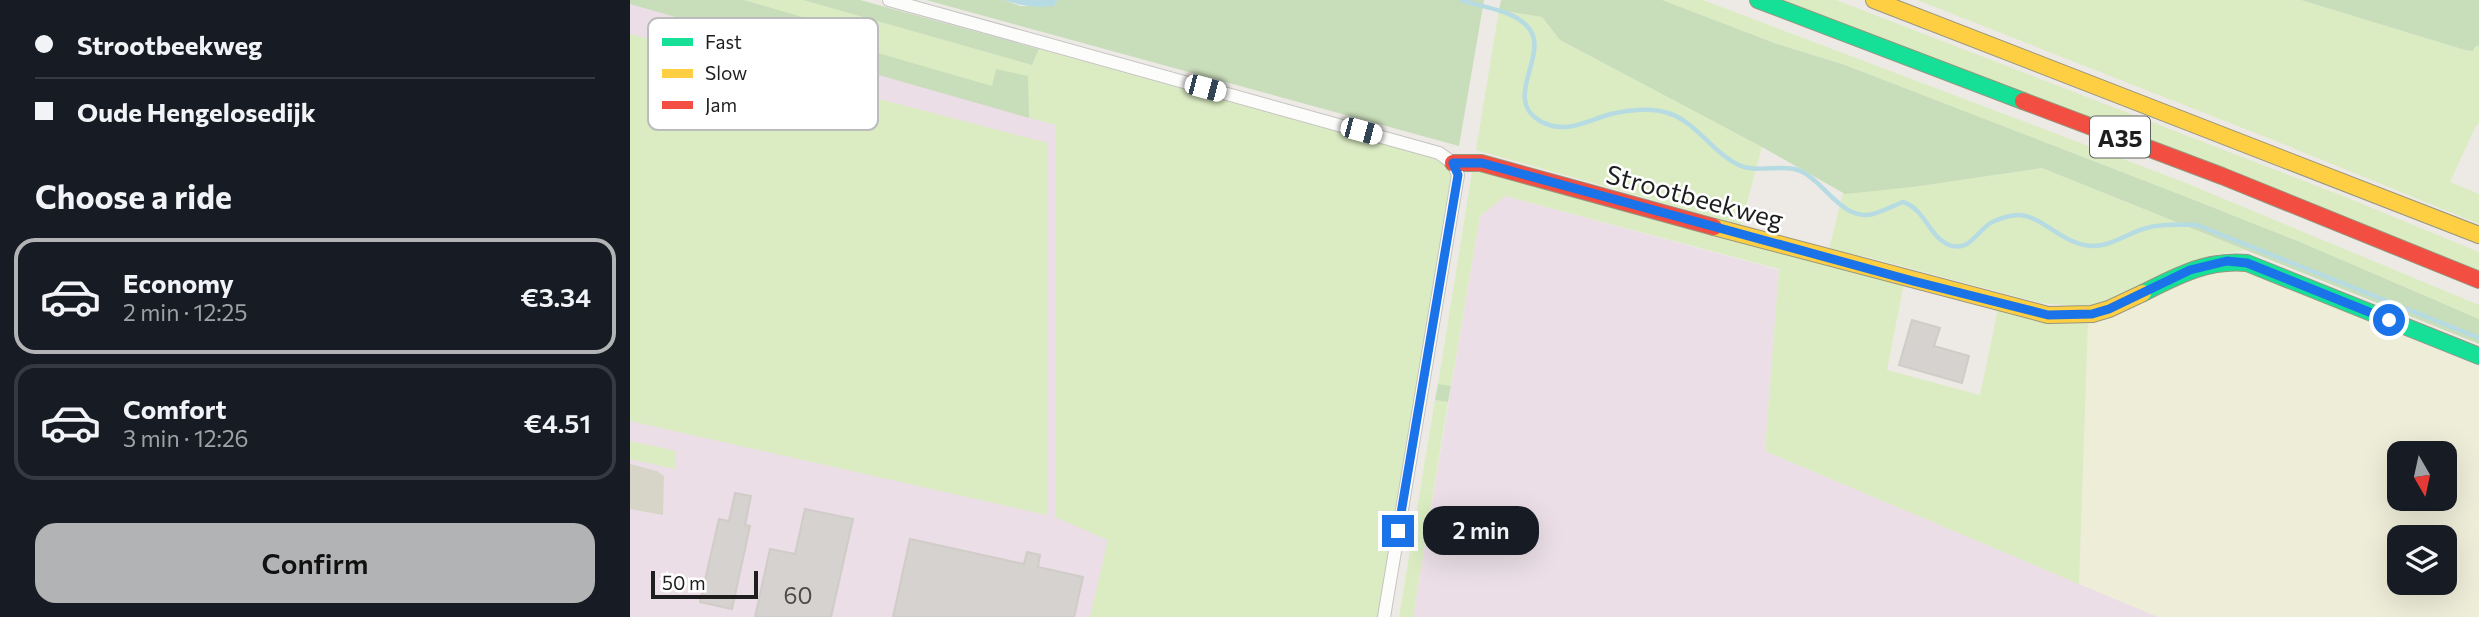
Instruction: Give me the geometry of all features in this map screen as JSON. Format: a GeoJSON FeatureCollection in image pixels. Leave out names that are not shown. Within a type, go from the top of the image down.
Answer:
{"type":"FeatureCollection","features":[{"type":"Feature","properties":{"kind":"main road","name":"A35"},"geometry":{"type":"LineString","coordinates":[[1758,0],[2222,176],[2479,280]]}},
{"type":"Feature","properties":{"kind":"main road","name":"A35"},"geometry":{"type":"LineString","coordinates":[[1874,0],[2479,235]]}},
{"type":"Feature","properties":{"kind":"main road","name":"Strootbeekweg"},"geometry":{"type":"LineString","coordinates":[[1453,163],[1482,163],[1913,281],[2048,315],[2092,314],[2109,309],[2190,270],[2227,261],[2247,263],[2479,356]]}},
{"type":"Feature","properties":{"kind":"street","name":"Strootbeekweg"},"geometry":{"type":"LineString","coordinates":[[889,0],[1439,153],[1453,163]]}},
{"type":"Feature","properties":{"kind":"street"},"geometry":{"type":"LineString","coordinates":[[1384,617],[1458,175],[1453,163]]}},
{"type":"Feature","properties":{"kind":"shaded area"},"geometry":{"type":"Polygon","coordinates":[[[630,0],[693,18],[648,18],[648,130],[878,130],[878,70],[1391,216],[1325,617],[630,617],[630,0]]]}},
{"type":"Feature","properties":{"kind":"shaded area"},"geometry":{"type":"Polygon","coordinates":[[[1505,196],[1779,270],[1765,451],[2158,617],[1413,617],[1480,216],[1505,196]]]}},
{"type":"Feature","properties":{"kind":"shaded area"},"geometry":{"type":"Polygon","coordinates":[[[630,464],[657,471],[664,476],[663,515],[630,509],[630,464]]]}},
{"type":"Feature","properties":{"kind":"green space"},"geometry":{"type":"Polygon","coordinates":[[[630,0],[744,0],[806,18],[679,18],[630,4],[630,0]]]}},
{"type":"Feature","properties":{"kind":"green space"},"geometry":{"type":"Polygon","coordinates":[[[744,0],[803,0],[866,18],[804,18],[744,0]]]}},
{"type":"Feature","properties":{"kind":"green space"},"geometry":{"type":"Polygon","coordinates":[[[803,0],[860,0],[1039,49],[1032,65],[878,21],[878,18],[866,18],[803,0]]]}},
{"type":"Feature","properties":{"kind":"green space"},"geometry":{"type":"Polygon","coordinates":[[[926,0],[1004,0],[1020,6],[1054,6],[1058,0],[1484,0],[1459,146],[926,0]]]}},
{"type":"Feature","properties":{"kind":"green space"},"geometry":{"type":"Polygon","coordinates":[[[1501,0],[1662,0],[1777,44],[1845,65],[2300,242],[2479,319],[2479,344],[2042,168],[1845,194],[1560,40],[1542,17],[1499,10],[1501,0]]]}},
{"type":"Feature","properties":{"kind":"green space"},"geometry":{"type":"Polygon","coordinates":[[[1662,0],[1703,0],[2181,181],[2479,305],[2479,319],[2300,242],[2189,198],[1845,65],[1777,44],[1662,0]]]}},
{"type":"Feature","properties":{"kind":"green space"},"geometry":{"type":"Polygon","coordinates":[[[1783,0],[1836,0],[2343,196],[2479,252],[2479,275],[1783,0]]]}},
{"type":"Feature","properties":{"kind":"green space"},"geometry":{"type":"Polygon","coordinates":[[[1917,0],[2301,0],[2465,50],[2473,51],[2479,45],[2479,124],[2450,182],[2479,194],[2479,224],[2273,140],[1917,0]]]}},
{"type":"Feature","properties":{"kind":"green space"},"geometry":{"type":"Polygon","coordinates":[[[2301,0],[2479,0],[2479,45],[2473,51],[2465,50],[2301,0]]]}},
{"type":"Feature","properties":{"kind":"green space"},"geometry":{"type":"Polygon","coordinates":[[[1499,10],[1542,17],[1560,40],[1762,147],[1741,225],[1476,150],[1499,10]]]}},
{"type":"Feature","properties":{"kind":"green space"},"geometry":{"type":"Polygon","coordinates":[[[878,21],[1032,65],[1039,49],[1434,158],[1449,169],[1452,177],[1379,617],[1090,617],[1108,540],[1055,517],[1056,125],[1029,118],[1027,76],[996,69],[992,87],[878,54],[878,21]]]}},
{"type":"Feature","properties":{"kind":"green space"},"geometry":{"type":"Polygon","coordinates":[[[630,34],[648,39],[648,130],[878,130],[878,99],[1048,143],[1047,515],[630,421],[630,34]]]}},
{"type":"Feature","properties":{"kind":"green space"},"geometry":{"type":"Polygon","coordinates":[[[878,53],[992,86],[996,69],[1028,76],[1029,118],[878,75],[878,53]]]}},
{"type":"Feature","properties":{"kind":"green space"},"geometry":{"type":"Polygon","coordinates":[[[1473,166],[1904,283],[1887,370],[1980,395],[1998,309],[2088,321],[2079,584],[1765,451],[1779,269],[1505,196],[1480,216],[1451,386],[1438,384],[1473,166]]]}},
{"type":"Feature","properties":{"kind":"green space"},"geometry":{"type":"Polygon","coordinates":[[[2042,168],[2245,250],[2208,256],[2129,295],[2086,307],[2041,303],[1829,249],[1843,193],[1913,187],[2042,168]]]}},
{"type":"Feature","properties":{"kind":"green space"},"geometry":{"type":"Polygon","coordinates":[[[2227,269],[2241,269],[2479,367],[2479,617],[2158,617],[2079,584],[2088,321],[2182,281],[2227,269]]]}},
{"type":"Feature","properties":{"kind":"green space"},"geometry":{"type":"Polygon","coordinates":[[[1438,384],[1451,386],[1448,402],[1435,400],[1438,384]]]}},
{"type":"Feature","properties":{"kind":"green space"},"geometry":{"type":"Polygon","coordinates":[[[1435,400],[1448,402],[1413,617],[1399,617],[1435,400]]]}},
{"type":"Feature","properties":{"kind":"green space"},"geometry":{"type":"Polygon","coordinates":[[[630,441],[676,451],[675,469],[630,459],[630,441]]]}},
{"type":"Feature","properties":{"kind":"water"},"geometry":{"type":"Polygon","coordinates":[[[1004,0],[1058,0],[1054,6],[1041,7],[1004,0]]]}},
{"type":"Feature","properties":{"kind":"building"},"geometry":{"type":"Polygon","coordinates":[[[1912,320],[1940,328],[1934,346],[1969,356],[1962,383],[1899,365],[1912,320]]]}},
{"type":"Feature","properties":{"kind":"building"},"geometry":{"type":"Polygon","coordinates":[[[735,493],[751,496],[745,525],[750,526],[732,609],[700,602],[719,519],[729,521],[735,493]]]}},
{"type":"Feature","properties":{"kind":"building"},"geometry":{"type":"Polygon","coordinates":[[[805,509],[853,519],[831,617],[755,617],[770,549],[795,554],[805,509]]]}},
{"type":"Feature","properties":{"kind":"building"},"geometry":{"type":"Polygon","coordinates":[[[910,539],[1024,564],[1027,552],[1040,555],[1038,567],[1083,577],[1074,617],[893,617],[910,539]]]}},
{"type":"Feature","properties":{"kind":"waterway"},"geometry":{"type":"LineString","coordinates":[[1462,0],[1512,15],[1526,25],[1533,36],[1534,48],[1525,87],[1525,100],[1529,111],[1549,125],[1567,127],[1632,110],[1668,113],[1688,123],[1731,161],[1748,168],[1798,170],[1852,212],[1873,214],[1903,202],[1917,211],[1937,236],[1949,245],[1967,244],[1992,222],[2017,215],[2029,217],[2072,241],[2093,246],[2113,242],[2150,227],[2197,225],[2479,338]]}},
{"type":"Feature","properties":{"kind":"traffic: fast"},"geometry":{"type":"LineString","coordinates":[[1758,0],[2023,101]]}},
{"type":"Feature","properties":{"kind":"traffic: fast"},"geometry":{"type":"LineString","coordinates":[[2143,293],[2206,266],[2247,263],[2479,356]]}},
{"type":"Feature","properties":{"kind":"traffic: slow"},"geometry":{"type":"LineString","coordinates":[[1874,0],[2479,235]]}},
{"type":"Feature","properties":{"kind":"traffic: slow"},"geometry":{"type":"LineString","coordinates":[[1714,227],[2048,315],[2092,314],[2143,293]]}},
{"type":"Feature","properties":{"kind":"traffic: jam"},"geometry":{"type":"LineString","coordinates":[[2023,101],[2222,176],[2479,280]]}},
{"type":"Feature","properties":{"kind":"traffic: jam"},"geometry":{"type":"LineString","coordinates":[[1453,163],[1481,163],[1714,227]]}},
{"type":"Feature","properties":{"kind":"route"},"geometry":{"type":"LineString","coordinates":[[1398,531],[1458,175],[1453,163],[1482,163],[1913,281],[2048,315],[2072,316],[2109,309],[2190,270],[2227,261],[2247,263],[2389,320]]}}]}
